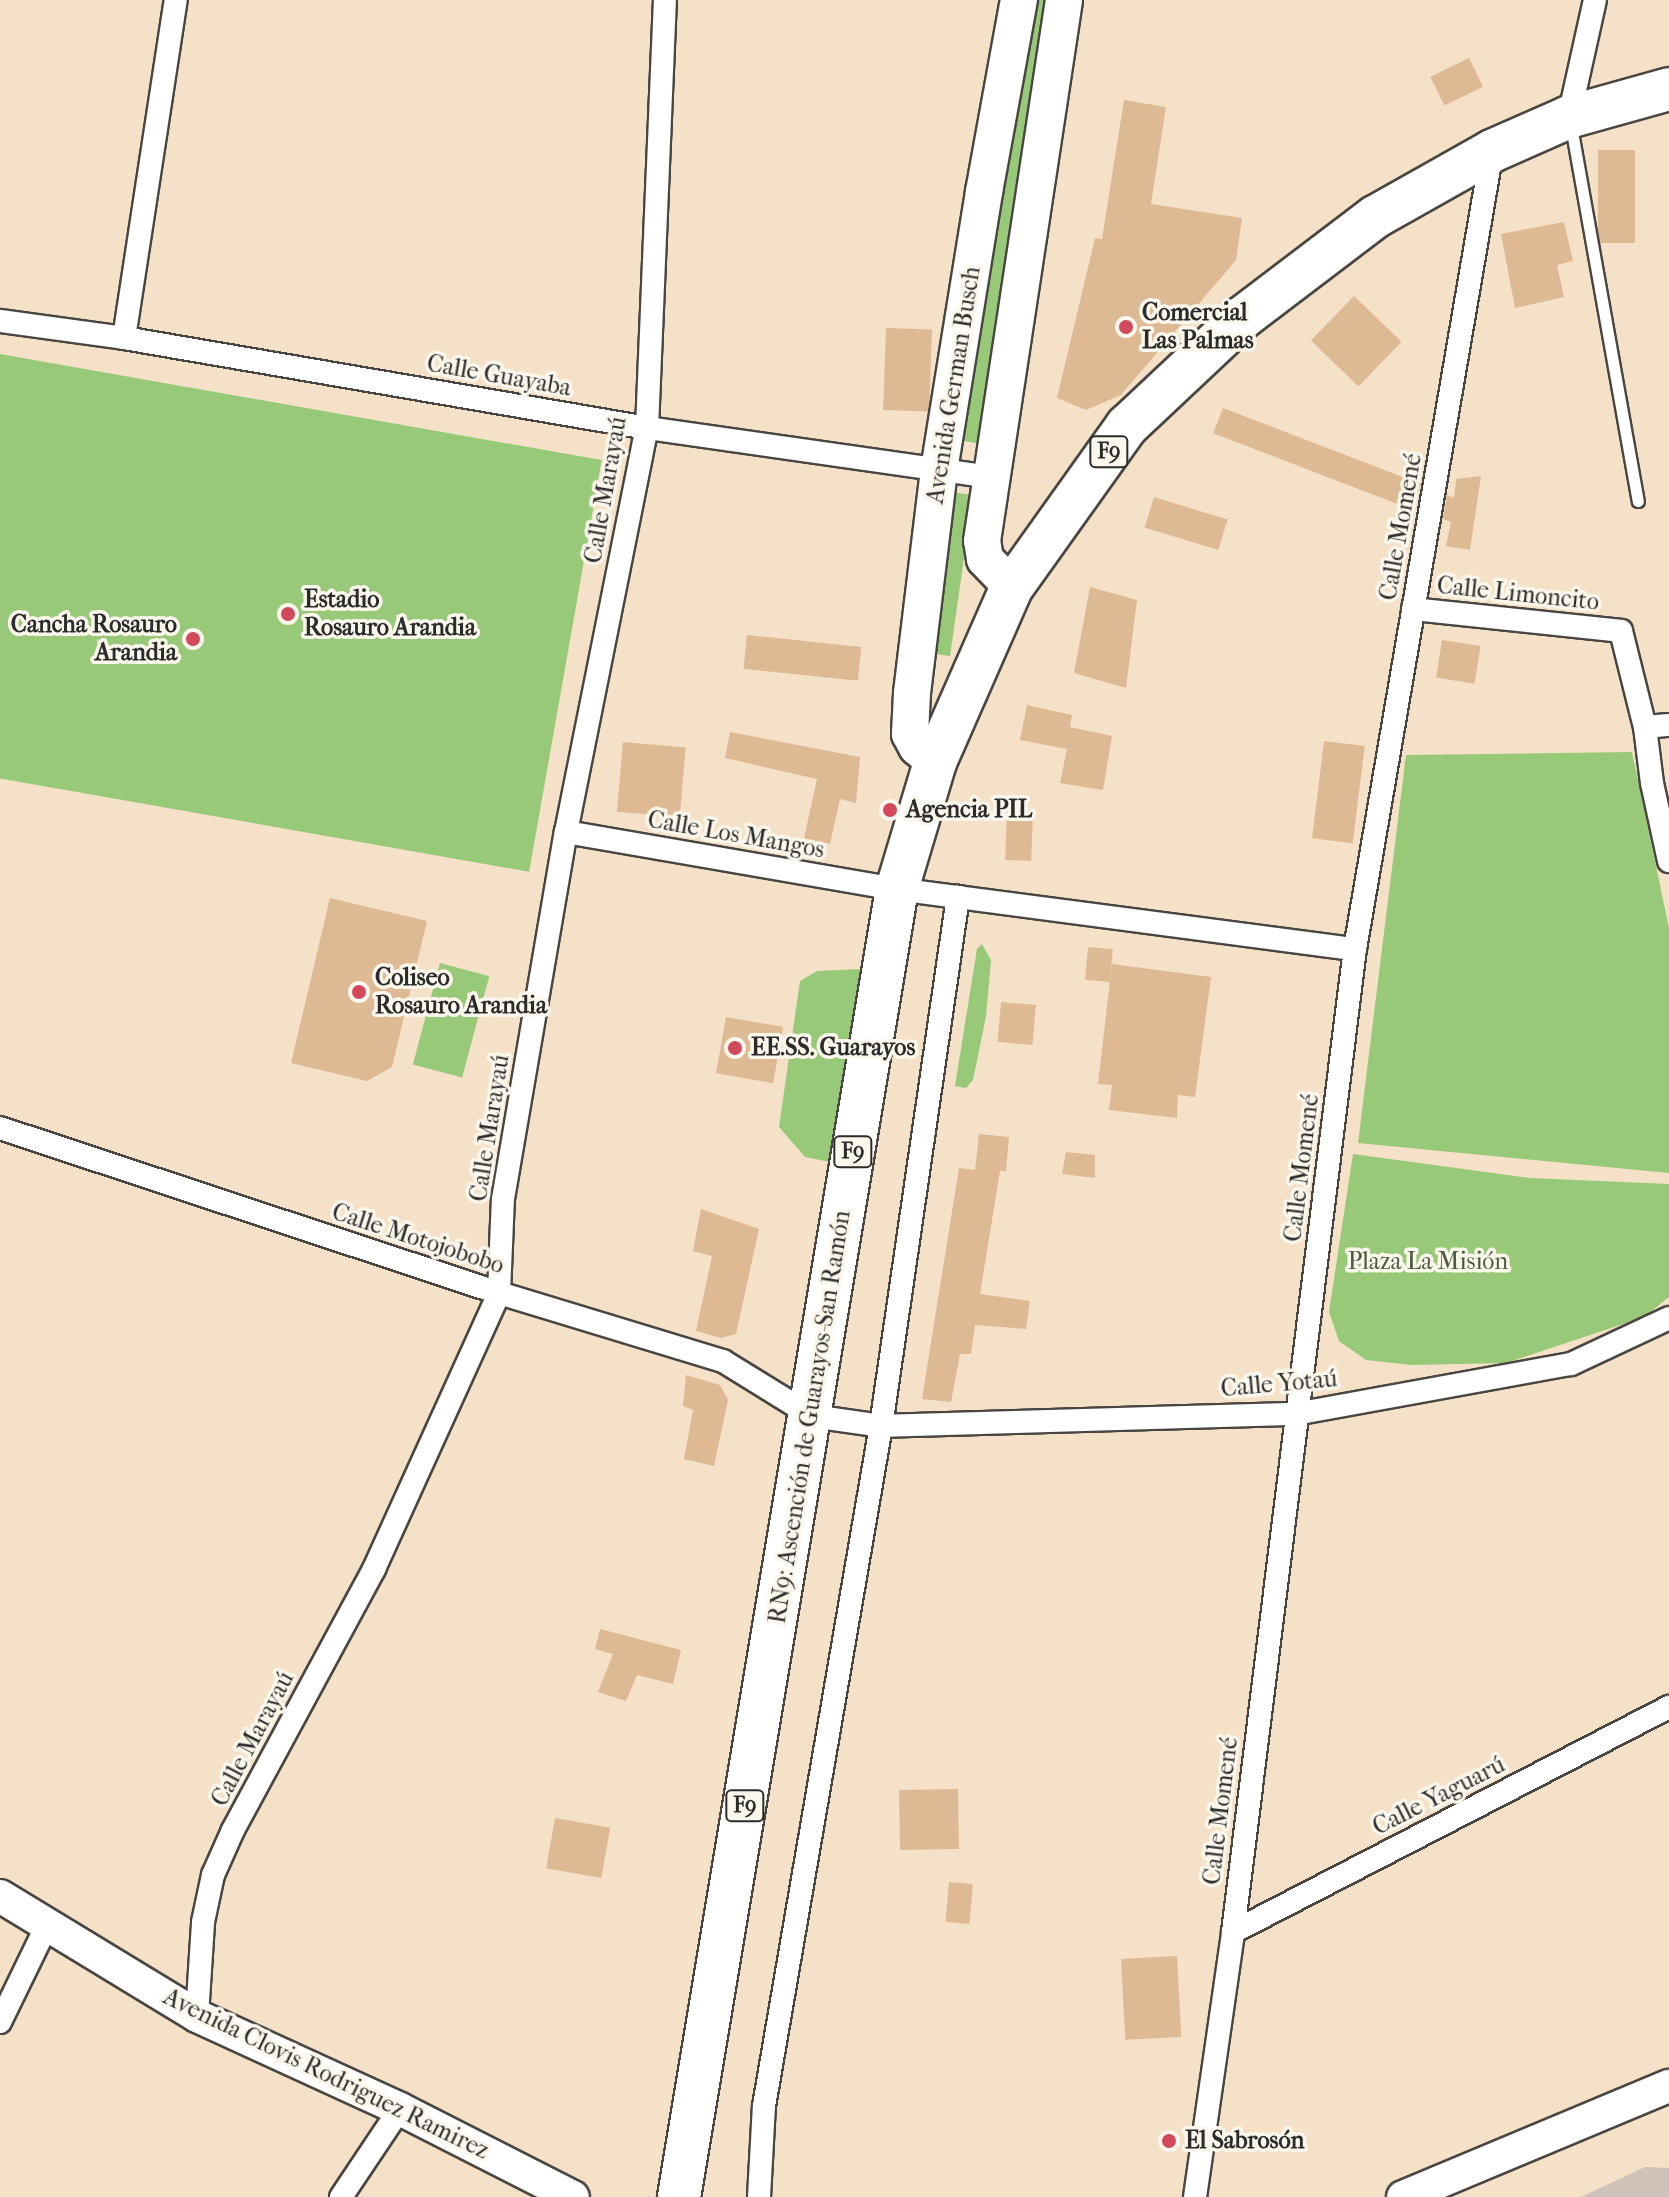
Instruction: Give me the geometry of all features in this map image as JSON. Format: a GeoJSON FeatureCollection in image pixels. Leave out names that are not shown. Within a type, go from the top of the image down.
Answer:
{"type":"FeatureCollection","features":[{"type":"Feature","properties":{"kind":"highway","name":"RN9: Ascención de Guarayos-San Ramón"},"geometry":{"type":"LineString","coordinates":[[679,2197],[812,1416],[897,889],[935,762],[1012,587],[1127,426],[1242,318],[1375,217],[1492,151],[1569,117],[1669,89]]}},
{"type":"Feature","properties":{"kind":"main road","name":"Avenida German Busch"},"geometry":{"type":"LineString","coordinates":[[935,762],[917,747],[910,734],[939,470],[1019,0]]}},
{"type":"Feature","properties":{"kind":"main road","name":"Avenida German Busch"},"geometry":{"type":"LineString","coordinates":[[1012,587],[985,559],[982,541],[1064,0]]}},
{"type":"Feature","properties":{"kind":"main road","name":"Avenida Clovis Rodriguez Ramirez"},"geometry":{"type":"LineString","coordinates":[[0,1896],[197,2016],[400,2109],[573,2197]]}},
{"type":"Feature","properties":{"kind":"main road"},"geometry":{"type":"LineString","coordinates":[[1403,2197],[1669,2086]]}},
{"type":"Feature","properties":{"kind":"street"},"geometry":{"type":"LineString","coordinates":[[124,338],[176,0]]}},
{"type":"Feature","properties":{"kind":"street","name":"Calle Marayaú"},"geometry":{"type":"LineString","coordinates":[[197,2016],[203,1922],[213,1875],[233,1830],[374,1569],[499,1293],[503,1199],[566,832],[647,428],[665,0]]}},
{"type":"Feature","properties":{"kind":"street"},"geometry":{"type":"LineString","coordinates":[[1569,117],[1595,0]]}},
{"type":"Feature","properties":{"kind":"street","name":"Calle Momené"},"geometry":{"type":"LineString","coordinates":[[1195,2197],[1233,1932],[1355,949],[1492,151]]}},
{"type":"Feature","properties":{"kind":"street","name":"Calle Guayaba"},"geometry":{"type":"LineString","coordinates":[[0,321],[124,338],[647,428],[990,477]]}},
{"type":"Feature","properties":{"kind":"street","name":"Calle Limoncito"},"geometry":{"type":"LineString","coordinates":[[1413,609],[1621,631],[1645,727],[1652,783],[1669,861]]}},
{"type":"Feature","properties":{"kind":"street"},"geometry":{"type":"LineString","coordinates":[[1645,727],[1669,725]]}},
{"type":"Feature","properties":{"kind":"street","name":"Calle Los Mangos"},"geometry":{"type":"LineString","coordinates":[[566,832],[897,889],[1355,949]]}},
{"type":"Feature","properties":{"kind":"street"},"geometry":{"type":"LineString","coordinates":[[759,2197],[764,2106],[881,1426],[958,897]]}},
{"type":"Feature","properties":{"kind":"street","name":"Calle Motojobobo"},"geometry":{"type":"LineString","coordinates":[[0,1128],[499,1293],[723,1361],[812,1416]]}},
{"type":"Feature","properties":{"kind":"street","name":"Calle Yotaú"},"geometry":{"type":"LineString","coordinates":[[812,1416],[881,1426],[1295,1414],[1571,1364],[1669,1318]]}},
{"type":"Feature","properties":{"kind":"street","name":"Calle Yaguarú"},"geometry":{"type":"LineString","coordinates":[[1233,1932],[1669,1707]]}},
{"type":"Feature","properties":{"kind":"street"},"geometry":{"type":"LineString","coordinates":[[0,2022],[47,1925]]}},
{"type":"Feature","properties":{"kind":"street"},"geometry":{"type":"LineString","coordinates":[[341,2197],[351,2176],[400,2109]]}},
{"type":"Feature","properties":{"kind":"lane"},"geometry":{"type":"LineString","coordinates":[[1569,117],[1638,501]]}},
{"type":"Feature","properties":{"kind":"shaded area"},"geometry":{"type":"Polygon","coordinates":[[[1645,2167],[1669,2168],[1669,2197],[1581,2197],[1645,2167]]]}},
{"type":"Feature","properties":{"kind":"green space"},"geometry":{"type":"Polygon","coordinates":[[[1032,0],[1052,0],[982,444],[952,439],[1032,0]]]}},
{"type":"Feature","properties":{"kind":"green space","name":"Estadio Rosauro Arandia"},"geometry":{"type":"Polygon","coordinates":[[[0,354],[602,460],[529,872],[0,778],[0,354]]]}},
{"type":"Feature","properties":{"kind":"green space"},"geometry":{"type":"Polygon","coordinates":[[[951,492],[973,495],[950,656],[935,654],[951,492]]]}},
{"type":"Feature","properties":{"kind":"green space"},"geometry":{"type":"Polygon","coordinates":[[[1632,752],[1669,928],[1669,1173],[1358,1143],[1406,755],[1632,752]]]}},
{"type":"Feature","properties":{"kind":"green space"},"geometry":{"type":"Polygon","coordinates":[[[982,944],[991,960],[986,1016],[973,1080],[966,1088],[955,1086],[977,949],[982,944]]]}},
{"type":"Feature","properties":{"kind":"green space"},"geometry":{"type":"Polygon","coordinates":[[[440,963],[489,976],[462,1078],[413,1064],[440,963]]]}},
{"type":"Feature","properties":{"kind":"green space"},"geometry":{"type":"Polygon","coordinates":[[[862,969],[830,1162],[805,1157],[779,1127],[800,981],[817,971],[862,969]]]}},
{"type":"Feature","properties":{"kind":"green space","name":"Plaza La Misión"},"geometry":{"type":"Polygon","coordinates":[[[1353,1154],[1530,1178],[1669,1184],[1669,1297],[1644,1317],[1506,1363],[1411,1365],[1366,1360],[1339,1341],[1329,1312],[1353,1154]]]}},
{"type":"Feature","properties":{"kind":"building"},"geometry":{"type":"Polygon","coordinates":[[[1469,58],[1483,87],[1444,106],[1430,77],[1469,58]]]}},
{"type":"Feature","properties":{"kind":"building","name":"Comercial Las Palmas"},"geometry":{"type":"Polygon","coordinates":[[[1124,100],[1166,107],[1151,204],[1242,218],[1236,260],[1121,395],[1086,410],[1057,398],[1095,238],[1102,239],[1124,100]]]}},
{"type":"Feature","properties":{"kind":"building"},"geometry":{"type":"Polygon","coordinates":[[[1598,150],[1635,150],[1635,243],[1598,243],[1598,150]]]}},
{"type":"Feature","properties":{"kind":"building"},"geometry":{"type":"Polygon","coordinates":[[[1564,222],[1573,261],[1557,265],[1564,297],[1515,308],[1501,234],[1564,222]]]}},
{"type":"Feature","properties":{"kind":"building"},"geometry":{"type":"Polygon","coordinates":[[[1354,296],[1401,342],[1358,386],[1311,341],[1354,296]]]}},
{"type":"Feature","properties":{"kind":"building"},"geometry":{"type":"Polygon","coordinates":[[[886,328],[932,330],[929,412],[883,410],[886,328]]]}},
{"type":"Feature","properties":{"kind":"building"},"geometry":{"type":"Polygon","coordinates":[[[1223,408],[1421,484],[1411,509],[1213,433],[1223,408]]]}},
{"type":"Feature","properties":{"kind":"building"},"geometry":{"type":"Polygon","coordinates":[[[1481,476],[1470,550],[1446,546],[1451,522],[1443,519],[1447,495],[1454,498],[1456,479],[1481,476]]]}},
{"type":"Feature","properties":{"kind":"building"},"geometry":{"type":"Polygon","coordinates":[[[1154,497],[1228,520],[1218,550],[1145,528],[1154,497]]]}},
{"type":"Feature","properties":{"kind":"building"},"geometry":{"type":"Polygon","coordinates":[[[1090,587],[1137,600],[1126,688],[1074,673],[1090,587]]]}},
{"type":"Feature","properties":{"kind":"building"},"geometry":{"type":"Polygon","coordinates":[[[747,635],[861,647],[858,681],[743,669],[747,635]]]}},
{"type":"Feature","properties":{"kind":"building"},"geometry":{"type":"Polygon","coordinates":[[[1442,640],[1481,646],[1475,684],[1436,678],[1442,640]]]}},
{"type":"Feature","properties":{"kind":"building"},"geometry":{"type":"Polygon","coordinates":[[[1027,705],[1072,715],[1070,727],[1112,736],[1103,790],[1060,783],[1067,749],[1020,740],[1027,705]]]}},
{"type":"Feature","properties":{"kind":"building"},"geometry":{"type":"Polygon","coordinates":[[[730,732],[860,757],[856,803],[840,799],[830,844],[804,838],[817,779],[725,758],[730,732]]]}},
{"type":"Feature","properties":{"kind":"building"},"geometry":{"type":"Polygon","coordinates":[[[1324,741],[1365,746],[1353,843],[1312,838],[1324,741]]]}},
{"type":"Feature","properties":{"kind":"building"},"geometry":{"type":"Polygon","coordinates":[[[623,742],[686,747],[680,817],[617,812],[623,742]]]}},
{"type":"Feature","properties":{"kind":"building"},"geometry":{"type":"Polygon","coordinates":[[[1007,810],[1033,811],[1031,861],[1005,860],[1007,810]]]}},
{"type":"Feature","properties":{"kind":"building","name":"Coliseo Rosauro Arandia"},"geometry":{"type":"Polygon","coordinates":[[[330,898],[427,921],[392,1067],[367,1081],[291,1063],[330,898]]]}},
{"type":"Feature","properties":{"kind":"building"},"geometry":{"type":"Polygon","coordinates":[[[1088,947],[1113,949],[1110,982],[1085,980],[1088,947]]]}},
{"type":"Feature","properties":{"kind":"building"},"geometry":{"type":"Polygon","coordinates":[[[1112,964],[1211,977],[1195,1097],[1178,1095],[1177,1118],[1109,1110],[1112,1085],[1098,1084],[1112,964]]]}},
{"type":"Feature","properties":{"kind":"building"},"geometry":{"type":"Polygon","coordinates":[[[1001,1002],[1036,1005],[1032,1045],[998,1042],[1001,1002]]]}},
{"type":"Feature","properties":{"kind":"building"},"geometry":{"type":"Polygon","coordinates":[[[726,1017],[783,1027],[773,1083],[716,1073],[726,1017]]]}},
{"type":"Feature","properties":{"kind":"building"},"geometry":{"type":"Polygon","coordinates":[[[979,1134],[1009,1137],[1006,1171],[1000,1171],[980,1294],[1030,1301],[1026,1329],[975,1325],[971,1354],[960,1354],[951,1402],[922,1399],[959,1168],[975,1170],[979,1134]]]}},
{"type":"Feature","properties":{"kind":"building"},"geometry":{"type":"Polygon","coordinates":[[[1066,1152],[1095,1155],[1095,1178],[1062,1174],[1066,1152]]]}},
{"type":"Feature","properties":{"kind":"building"},"geometry":{"type":"Polygon","coordinates":[[[701,1209],[759,1229],[736,1334],[721,1338],[696,1331],[712,1256],[693,1251],[701,1209]]]}},
{"type":"Feature","properties":{"kind":"building"},"geometry":{"type":"Polygon","coordinates":[[[686,1375],[720,1385],[728,1400],[714,1466],[684,1459],[693,1410],[683,1406],[686,1375]]]}},
{"type":"Feature","properties":{"kind":"building"},"geometry":{"type":"Polygon","coordinates":[[[600,1629],[681,1650],[673,1684],[637,1675],[626,1701],[598,1692],[613,1654],[595,1649],[600,1629]]]}},
{"type":"Feature","properties":{"kind":"building"},"geometry":{"type":"Polygon","coordinates":[[[958,1789],[959,1849],[900,1850],[899,1790],[958,1789]]]}},
{"type":"Feature","properties":{"kind":"building"},"geometry":{"type":"Polygon","coordinates":[[[555,1818],[610,1828],[601,1878],[546,1868],[555,1818]]]}},
{"type":"Feature","properties":{"kind":"building"},"geometry":{"type":"Polygon","coordinates":[[[949,1882],[973,1884],[969,1924],[946,1922],[949,1882]]]}},
{"type":"Feature","properties":{"kind":"building"},"geometry":{"type":"Polygon","coordinates":[[[1177,1956],[1181,2037],[1125,2040],[1121,1959],[1177,1956]]]}},
{"type":"Feature","properties":{"kind":"place","name":"Comercial Las Palmas"},"geometry":{"type":"Point","coordinates":[1126,327]}},
{"type":"Feature","properties":{"kind":"place","name":"Estadio Rosauro Arandia"},"geometry":{"type":"Point","coordinates":[288,614]}},
{"type":"Feature","properties":{"kind":"place","name":"Cancha Rosauro Arandia"},"geometry":{"type":"Point","coordinates":[193,639]}},
{"type":"Feature","properties":{"kind":"place","name":"Agencia PIL"},"geometry":{"type":"Point","coordinates":[890,810]}},
{"type":"Feature","properties":{"kind":"place","name":"Coliseo Rosauro Arandia"},"geometry":{"type":"Point","coordinates":[359,992]}},
{"type":"Feature","properties":{"kind":"place","name":"EE.SS. Guarayos"},"geometry":{"type":"Point","coordinates":[735,1048]}},
{"type":"Feature","properties":{"kind":"place","name":"El Sabrosón"},"geometry":{"type":"Point","coordinates":[1169,2141]}}]}
